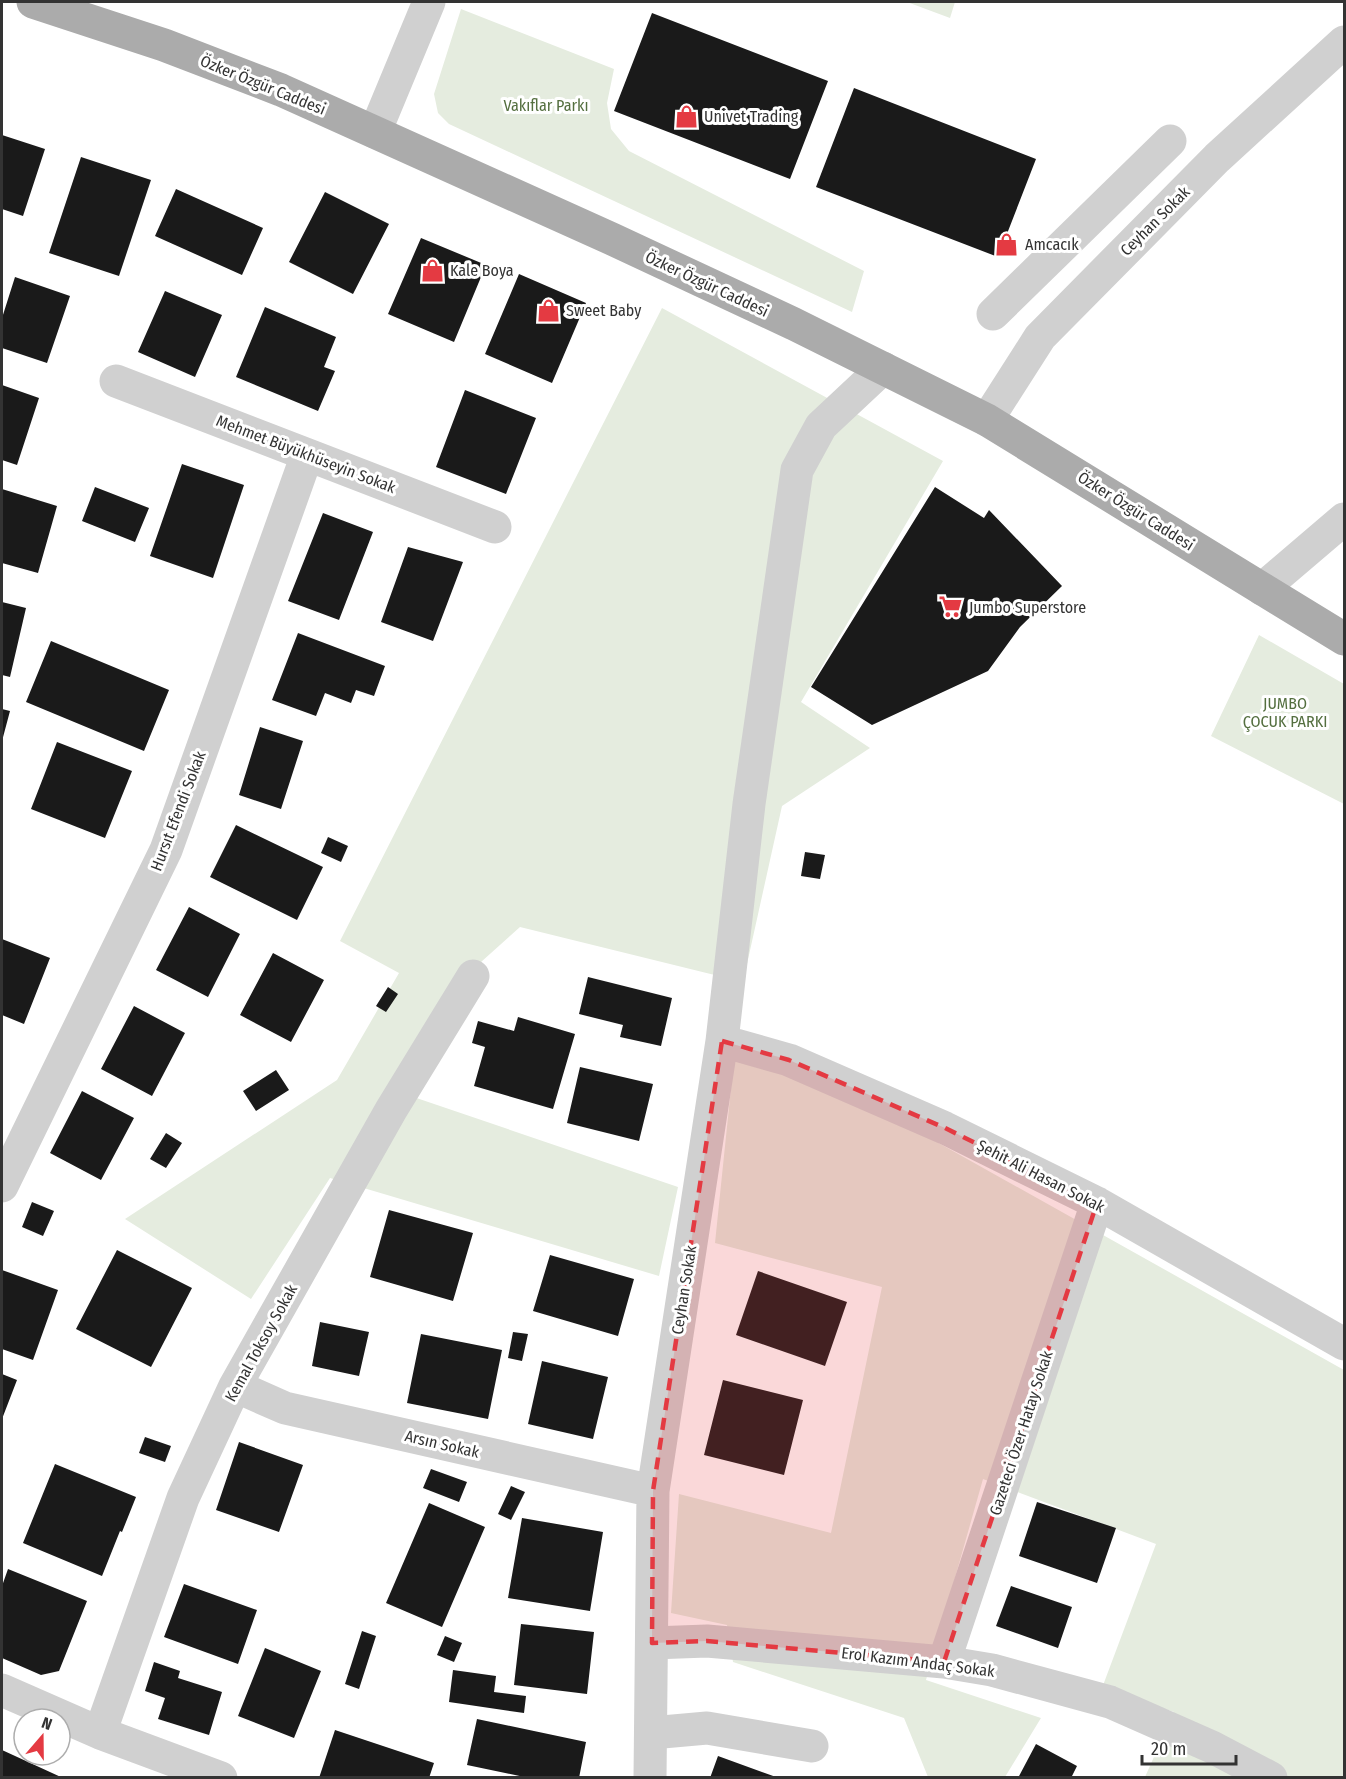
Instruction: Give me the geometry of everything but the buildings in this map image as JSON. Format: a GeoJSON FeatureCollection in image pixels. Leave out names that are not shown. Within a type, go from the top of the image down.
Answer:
{"type":"FeatureCollection","features":[{"type":"Feature","properties":{"kind":"main road","name":"Özker Özgür Caddesi"},"geometry":{"type":"LineString","coordinates":[[33,2],[175,49],[280,90],[612,239],[783,319],[987,420],[1344,639]]}},
{"type":"Feature","properties":{"kind":"street"},"geometry":{"type":"LineString","coordinates":[[375,132],[429,2]]}},
{"type":"Feature","properties":{"kind":"street","name":"Ceyhan Sokak"},"geometry":{"type":"LineString","coordinates":[[987,420],[1040,338],[1217,159],[1344,42]]}},
{"type":"Feature","properties":{"kind":"street"},"geometry":{"type":"LineString","coordinates":[[993,314],[1170,141]]}},
{"type":"Feature","properties":{"kind":"street","name":"Ceyhan Sokak"},"geometry":{"type":"LineString","coordinates":[[650,1778],[653,1491],[722,1041],[749,804],[797,470],[821,426],[883,369]]}},
{"type":"Feature","properties":{"kind":"street","name":"Mehmet Büyükhüseyin Sokak"},"geometry":{"type":"LineString","coordinates":[[116,381],[495,527]]}},
{"type":"Feature","properties":{"kind":"street","name":"Hursıt Efendi Sokak"},"geometry":{"type":"LineString","coordinates":[[2,1186],[165,850],[307,454]]}},
{"type":"Feature","properties":{"kind":"street"},"geometry":{"type":"LineString","coordinates":[[1262,589],[1344,519]]}},
{"type":"Feature","properties":{"kind":"street","name":"Kemal Toksoy Sokak"},"geometry":{"type":"LineString","coordinates":[[100,1734],[183,1498],[235,1386],[391,1110],[473,976]]}},
{"type":"Feature","properties":{"kind":"street","name":"Şehit Ali Hasan Sokak"},"geometry":{"type":"LineString","coordinates":[[722,1041],[789,1060],[945,1128],[1097,1203],[1344,1344]]}},
{"type":"Feature","properties":{"kind":"street","name":"Gazeteci Özer Hatay Sokak"},"geometry":{"type":"LineString","coordinates":[[944,1662],[1097,1203]]}},
{"type":"Feature","properties":{"kind":"street","name":"Arsın Sokak"},"geometry":{"type":"LineString","coordinates":[[235,1386],[285,1408],[653,1491]]}},
{"type":"Feature","properties":{"kind":"street","name":"Erol Kazım Andaç Sokak"},"geometry":{"type":"LineString","coordinates":[[652,1642],[707,1641],[944,1662],[992,1670],[1110,1702],[1212,1747],[1271,1778]]}},
{"type":"Feature","properties":{"kind":"street"},"geometry":{"type":"LineString","coordinates":[[2,1690],[100,1734],[220,1778]]}},
{"type":"Feature","properties":{"kind":"street"},"geometry":{"type":"LineString","coordinates":[[651,1733],[707,1728],[812,1746]]}},
{"type":"Feature","properties":{"kind":"highlighted area"},"geometry":{"type":"Polygon","coordinates":[[[722,1041],[789,1060],[945,1128],[1097,1203],[944,1662],[707,1641],[652,1643],[653,1491],[722,1041]]]}},
{"type":"Feature","properties":{"kind":"green space"},"geometry":{"type":"Polygon","coordinates":[[[907,2],[955,2],[950,18],[907,2]]]}},
{"type":"Feature","properties":{"kind":"green space","name":"Vakıflar Parkı"},"geometry":{"type":"Polygon","coordinates":[[[461,9],[614,69],[607,103],[611,129],[629,151],[864,271],[852,312],[449,124],[438,113],[434,94],[461,9]]]}},
{"type":"Feature","properties":{"kind":"green space"},"geometry":{"type":"Polygon","coordinates":[[[662,308],[943,461],[801,702],[870,748],[782,806],[743,982],[520,927],[442,997],[387,1088],[678,1187],[659,1276],[330,1178],[251,1299],[125,1219],[337,1080],[399,973],[340,941],[662,308]]]}},
{"type":"Feature","properties":{"kind":"green space","name":"JUMBO ÇOCUK PARKI"},"geometry":{"type":"Polygon","coordinates":[[[1259,635],[1344,684],[1344,804],[1211,736],[1259,635]]]}},
{"type":"Feature","properties":{"kind":"green space"},"geometry":{"type":"Polygon","coordinates":[[[737,1030],[1344,1370],[1344,1777],[1145,1777],[1174,1712],[1102,1688],[1156,1544],[983,1479],[926,1680],[1041,1718],[1005,1777],[928,1777],[904,1718],[733,1662],[727,1625],[671,1613],[679,1494],[831,1533],[882,1287],[715,1243],[737,1030]]]}},
{"type":"Feature","properties":{"kind":"place","name":"Univet Trading"},"geometry":{"type":"Point","coordinates":[686,116]}},
{"type":"Feature","properties":{"kind":"place","name":"Amcacık"},"geometry":{"type":"Point","coordinates":[1007,244]}},
{"type":"Feature","properties":{"kind":"place","name":"Kale Boya"},"geometry":{"type":"Point","coordinates":[432,270]}},
{"type":"Feature","properties":{"kind":"place","name":"Sweet Baby"},"geometry":{"type":"Point","coordinates":[548,310]}},
{"type":"Feature","properties":{"kind":"place","name":"Jumbo Superstore"},"geometry":{"type":"Point","coordinates":[951,607]}}]}
